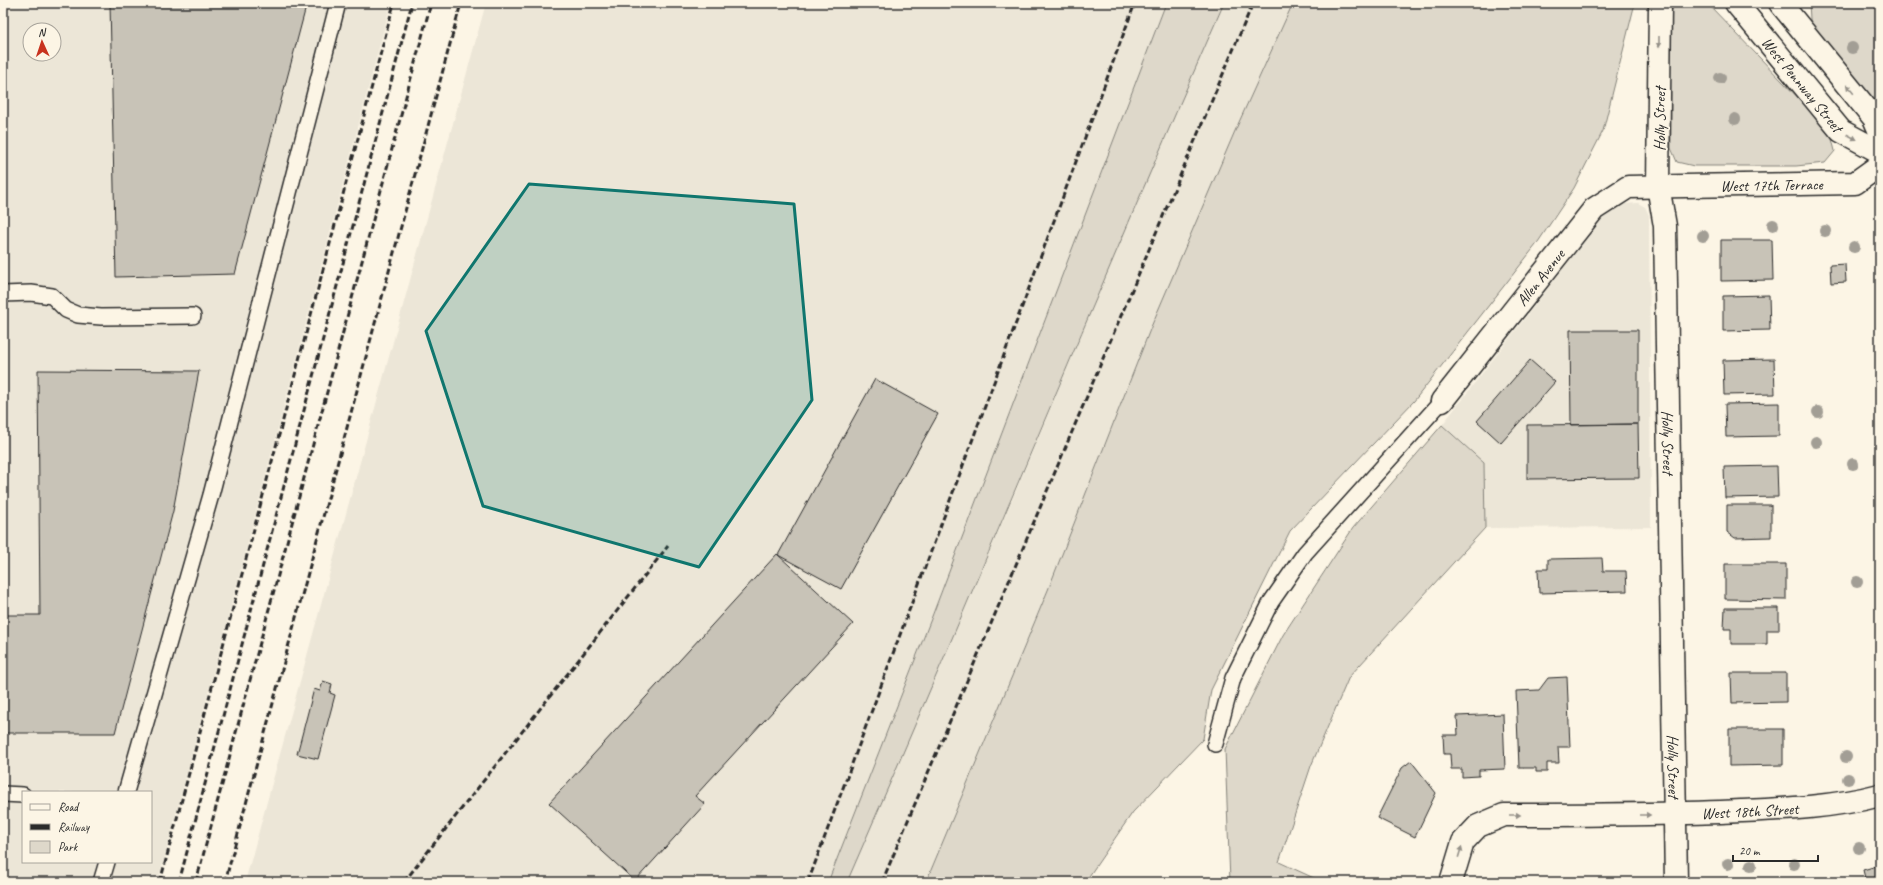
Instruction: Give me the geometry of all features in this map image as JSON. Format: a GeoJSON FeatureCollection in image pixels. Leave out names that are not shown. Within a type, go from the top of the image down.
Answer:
{"type":"FeatureCollection","features":[{"type":"Feature","properties":{"kind":"street","name":"Holly Street"},"geometry":{"type":"LineString","coordinates":[[1660,3],[1658,186],[1665,226],[1676,882]]}},
{"type":"Feature","properties":{"kind":"street","name":"West Pennway Street"},"geometry":{"type":"LineString","coordinates":[[1736,3],[1841,131],[1880,152]]}},
{"type":"Feature","properties":{"kind":"street","name":"West Pennway Street"},"geometry":{"type":"LineString","coordinates":[[1780,3],[1874,118],[1880,132]]}},
{"type":"Feature","properties":{"kind":"street","name":"West 17th Terrace"},"geometry":{"type":"LineString","coordinates":[[1658,186],[1855,183],[1880,165]]}},
{"type":"Feature","properties":{"kind":"street","name":"Allen Avenue"},"geometry":{"type":"LineString","coordinates":[[1442,401],[1594,209],[1628,187],[1658,186]]}},
{"type":"Feature","properties":{"kind":"street","name":"West 18th Street"},"geometry":{"type":"LineString","coordinates":[[1451,882],[1463,842],[1478,826],[1504,816],[1675,814],[1779,809],[1826,804],[1880,795]]}},
{"type":"Feature","properties":{"kind":"lane"},"geometry":{"type":"LineString","coordinates":[[126,791],[211,495],[338,3]]}},
{"type":"Feature","properties":{"kind":"lane"},"geometry":{"type":"LineString","coordinates":[[3,294],[31,293],[52,296],[66,310],[78,315],[101,317],[193,316]]}},
{"type":"Feature","properties":{"kind":"lane"},"geometry":{"type":"LineString","coordinates":[[1215,744],[1233,678],[1271,602],[1306,554],[1442,401]]}},
{"type":"Feature","properties":{"kind":"lane"},"geometry":{"type":"LineString","coordinates":[[3,794],[22,795]]}},
{"type":"Feature","properties":{"kind":"lane"},"geometry":{"type":"LineString","coordinates":[[101,882],[107,863]]}},
{"type":"Feature","properties":{"kind":"highlighted area"},"geometry":{"type":"Polygon","coordinates":[[[529,184],[794,204],[812,400],[699,567],[483,506],[426,331],[529,184]]]}},
{"type":"Feature","properties":{"kind":"shaded area"},"geometry":{"type":"Polygon","coordinates":[[[3,3],[391,3],[158,882],[3,882],[3,3]]]}},
{"type":"Feature","properties":{"kind":"shaded area"},"geometry":{"type":"Polygon","coordinates":[[[486,3],[1166,3],[931,619],[828,882],[245,882],[486,3]]]}},
{"type":"Feature","properties":{"kind":"shaded area"},"geometry":{"type":"Polygon","coordinates":[[[1224,3],[1293,3],[1235,131],[1151,327],[1048,590],[926,882],[847,882],[1015,493],[1139,196],[1224,3]]]}},
{"type":"Feature","properties":{"kind":"shaded area"},"geometry":{"type":"Polygon","coordinates":[[[1638,203],[1645,207],[1649,215],[1651,527],[1485,528],[1484,463],[1442,425],[1601,220],[1612,211],[1625,204],[1638,203]]]}},
{"type":"Feature","properties":{"kind":"green space"},"geometry":{"type":"Polygon","coordinates":[[[1166,3],[1224,3],[847,882],[828,882],[931,619],[1166,3]]]}},
{"type":"Feature","properties":{"kind":"green space"},"geometry":{"type":"Polygon","coordinates":[[[1293,3],[1635,3],[1603,131],[1574,188],[1536,245],[1414,401],[1290,531],[1211,690],[1203,739],[1133,812],[1085,882],[926,882],[1048,590],[1151,327],[1235,131],[1293,3]]]}},
{"type":"Feature","properties":{"kind":"green space"},"geometry":{"type":"Polygon","coordinates":[[[1675,3],[1704,3],[1710,6],[1830,131],[1835,151],[1825,163],[1796,166],[1694,166],[1677,162],[1671,148],[1670,13],[1675,3]]]}},
{"type":"Feature","properties":{"kind":"green space"},"geometry":{"type":"Polygon","coordinates":[[[1809,3],[1880,3],[1880,113],[1811,34],[1809,3]]]}},
{"type":"Feature","properties":{"kind":"green space"},"geometry":{"type":"Polygon","coordinates":[[[1442,425],[1484,463],[1485,528],[1349,677],[1311,766],[1279,862],[1316,879],[1315,882],[1230,882],[1225,749],[1283,635],[1353,528],[1442,425]]]}},
{"type":"Feature","properties":{"kind":"building"},"geometry":{"type":"Polygon","coordinates":[[[110,3],[307,3],[235,274],[116,277],[110,3]]]}},
{"type":"Feature","properties":{"kind":"building"},"geometry":{"type":"Polygon","coordinates":[[[1721,240],[1772,240],[1773,280],[1721,281],[1721,240]]]}},
{"type":"Feature","properties":{"kind":"building"},"geometry":{"type":"Polygon","coordinates":[[[1845,264],[1846,282],[1831,283],[1830,265],[1845,264]]]}},
{"type":"Feature","properties":{"kind":"building"},"geometry":{"type":"Polygon","coordinates":[[[1769,295],[1770,330],[1723,331],[1723,296],[1769,295]]]}},
{"type":"Feature","properties":{"kind":"building"},"geometry":{"type":"Polygon","coordinates":[[[1570,330],[1638,330],[1638,424],[1571,425],[1570,330]]]}},
{"type":"Feature","properties":{"kind":"building"},"geometry":{"type":"Polygon","coordinates":[[[1774,359],[1775,394],[1724,395],[1723,360],[1774,359]]]}},
{"type":"Feature","properties":{"kind":"building"},"geometry":{"type":"Polygon","coordinates":[[[1530,360],[1555,382],[1501,443],[1477,421],[1530,360]]]}},
{"type":"Feature","properties":{"kind":"building"},"geometry":{"type":"Polygon","coordinates":[[[38,370],[199,371],[173,511],[115,733],[3,733],[3,615],[40,615],[38,370]]]}},
{"type":"Feature","properties":{"kind":"building"},"geometry":{"type":"Polygon","coordinates":[[[875,379],[938,414],[841,589],[778,555],[875,379]]]}},
{"type":"Feature","properties":{"kind":"building"},"geometry":{"type":"Polygon","coordinates":[[[1779,403],[1779,436],[1726,437],[1725,404],[1779,403]]]}},
{"type":"Feature","properties":{"kind":"building"},"geometry":{"type":"Polygon","coordinates":[[[1638,424],[1639,478],[1527,479],[1527,425],[1638,424]]]}},
{"type":"Feature","properties":{"kind":"building"},"geometry":{"type":"Polygon","coordinates":[[[1777,466],[1778,497],[1725,498],[1724,467],[1777,466]]]}},
{"type":"Feature","properties":{"kind":"building"},"geometry":{"type":"Polygon","coordinates":[[[1727,505],[1771,505],[1771,537],[1735,538],[1727,532],[1727,505]]]}},
{"type":"Feature","properties":{"kind":"building"},"geometry":{"type":"Polygon","coordinates":[[[777,554],[853,624],[695,796],[705,804],[635,881],[549,803],[777,554]]]}},
{"type":"Feature","properties":{"kind":"building"},"geometry":{"type":"Polygon","coordinates":[[[1602,558],[1603,571],[1626,571],[1627,591],[1539,593],[1538,569],[1548,569],[1548,559],[1602,558]]]}},
{"type":"Feature","properties":{"kind":"building"},"geometry":{"type":"Polygon","coordinates":[[[1725,564],[1786,564],[1786,600],[1725,599],[1725,564]]]}},
{"type":"Feature","properties":{"kind":"building"},"geometry":{"type":"Polygon","coordinates":[[[1725,608],[1779,608],[1779,630],[1767,630],[1767,644],[1731,644],[1731,629],[1724,629],[1725,608]]]}},
{"type":"Feature","properties":{"kind":"building"},"geometry":{"type":"Polygon","coordinates":[[[1731,673],[1786,673],[1786,702],[1732,703],[1731,673]]]}},
{"type":"Feature","properties":{"kind":"building"},"geometry":{"type":"Polygon","coordinates":[[[1567,677],[1570,747],[1558,747],[1559,763],[1547,763],[1547,772],[1536,772],[1536,768],[1519,768],[1516,691],[1539,690],[1548,678],[1567,677]]]}},
{"type":"Feature","properties":{"kind":"building"},"geometry":{"type":"Polygon","coordinates":[[[323,681],[332,684],[330,693],[335,695],[318,759],[297,754],[314,689],[320,691],[323,681]]]}},
{"type":"Feature","properties":{"kind":"building"},"geometry":{"type":"Polygon","coordinates":[[[1503,714],[1505,769],[1479,770],[1479,776],[1462,777],[1462,769],[1451,769],[1450,754],[1444,754],[1443,735],[1458,735],[1457,716],[1503,714]]]}},
{"type":"Feature","properties":{"kind":"building"},"geometry":{"type":"Polygon","coordinates":[[[1729,729],[1783,729],[1783,765],[1729,766],[1729,729]]]}},
{"type":"Feature","properties":{"kind":"building"},"geometry":{"type":"Polygon","coordinates":[[[1411,761],[1436,793],[1415,837],[1377,818],[1402,768],[1411,761]]]}},
{"type":"Feature","properties":{"kind":"building"},"geometry":{"type":"Polygon","coordinates":[[[1880,865],[1880,882],[1866,882],[1863,870],[1880,865]]]}},
{"type":"Feature","properties":{"kind":"building"},"geometry":{"type":"Polygon","coordinates":[[[1568,880],[1640,880],[1640,882],[1568,882],[1568,880]]]}},
{"type":"Feature","properties":{"kind":"railway"},"geometry":{"type":"LineString","coordinates":[[160,882],[394,3]]}},
{"type":"Feature","properties":{"kind":"railway"},"geometry":{"type":"LineString","coordinates":[[179,882],[412,3]]}},
{"type":"Feature","properties":{"kind":"railway"},"geometry":{"type":"LineString","coordinates":[[196,882],[431,3]]}},
{"type":"Feature","properties":{"kind":"railway"},"geometry":{"type":"LineString","coordinates":[[225,882],[461,3]]}},
{"type":"Feature","properties":{"kind":"railway"},"geometry":{"type":"LineString","coordinates":[[808,882],[1135,3]]}},
{"type":"Feature","properties":{"kind":"railway"},"geometry":{"type":"LineString","coordinates":[[882,882],[1253,3]]}},
{"type":"Feature","properties":{"kind":"railway"},"geometry":{"type":"LineString","coordinates":[[404,882],[668,546]]}}]}
